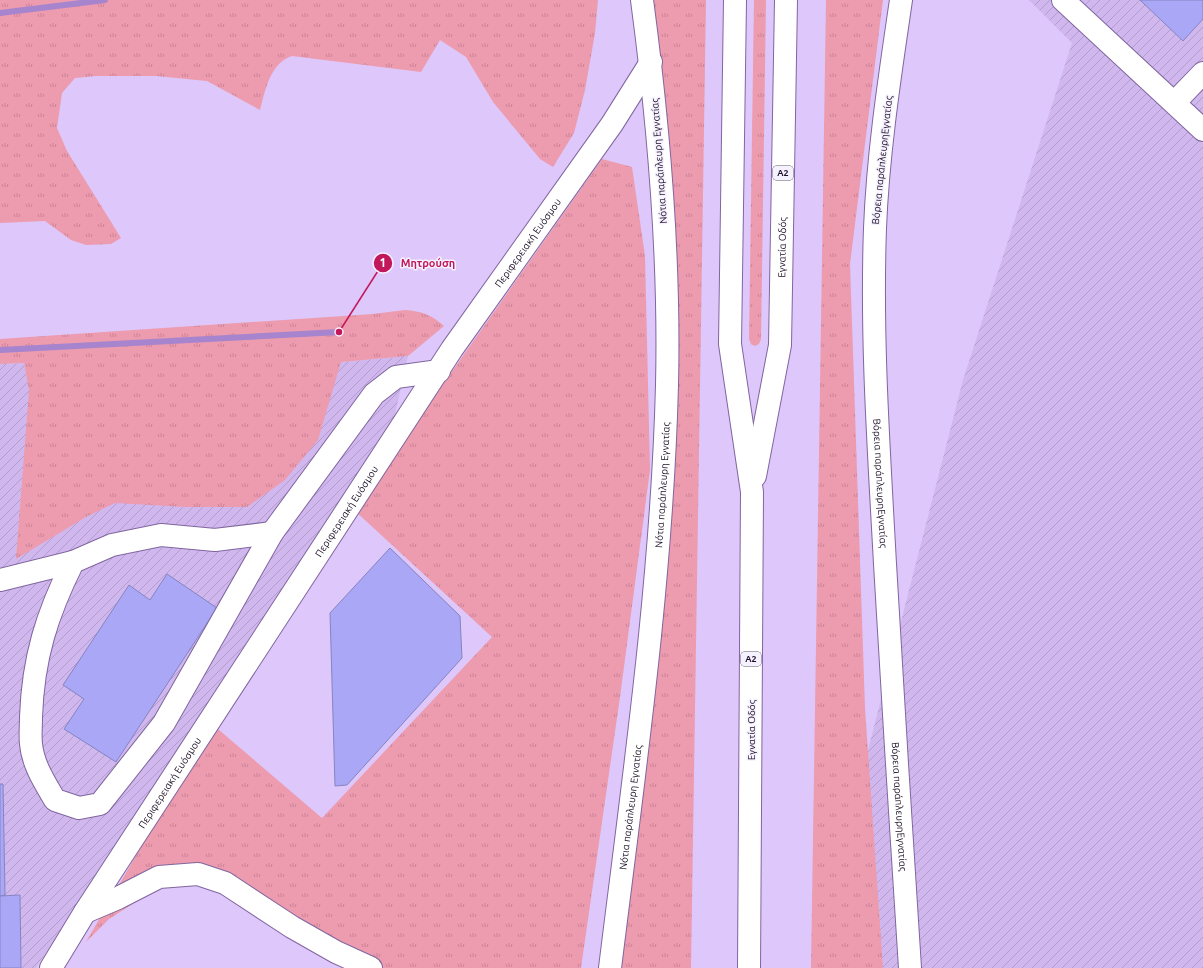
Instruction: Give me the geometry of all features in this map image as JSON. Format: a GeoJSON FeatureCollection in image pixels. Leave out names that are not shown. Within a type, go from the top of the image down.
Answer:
{"type":"FeatureCollection","features":[{"type":"Feature","properties":{"kind":"main road","name":"Νότια παράπλευρη Εγνατίας"},"geometry":{"type":"LineString","coordinates":[[610,968],[654,591],[661,503],[666,400],[667,272],[651,62],[642,0]]}},
{"type":"Feature","properties":{"kind":"main road","name":"Εγνατία Οδός"},"geometry":{"type":"LineString","coordinates":[[735,0],[730,344],[752,492],[749,968]]}},
{"type":"Feature","properties":{"kind":"main road","name":"Εγνατία Οδός"},"geometry":{"type":"LineString","coordinates":[[752,492],[780,345],[786,0]]}},
{"type":"Feature","properties":{"kind":"main road","name":"Βόρεια παράπλευρηΕγνατίας"},"geometry":{"type":"LineString","coordinates":[[900,0],[881,156],[875,225],[874,297],[875,371],[883,526],[910,968]]}},
{"type":"Feature","properties":{"kind":"main road"},"geometry":{"type":"LineString","coordinates":[[1064,0],[1175,102],[1203,130]]}},
{"type":"Feature","properties":{"kind":"main road","name":"Περιφερειακή Ευόσμου"},"geometry":{"type":"LineString","coordinates":[[51,968],[85,912],[438,371],[612,124],[651,62]]}},
{"type":"Feature","properties":{"kind":"main road"},"geometry":{"type":"LineString","coordinates":[[1175,102],[1203,73]]}},
{"type":"Feature","properties":{"kind":"main road"},"geometry":{"type":"LineString","coordinates":[[73,562],[55,598],[40,641],[32,701],[31,745],[40,775],[55,800],[79,808],[100,804],[164,723],[272,533],[374,394],[396,377],[438,371]]}},
{"type":"Feature","properties":{"kind":"main road"},"geometry":{"type":"LineString","coordinates":[[0,580],[73,562],[112,545],[161,535],[215,540],[272,533]]}},
{"type":"Feature","properties":{"kind":"main road"},"geometry":{"type":"LineString","coordinates":[[85,912],[118,898],[159,877],[198,874],[225,883],[292,928],[336,952],[371,968]]}},
{"type":"Feature","properties":{"kind":"shaded area"},"geometry":{"type":"Polygon","coordinates":[[[1029,0],[1203,0],[1203,968],[812,968],[963,380],[1072,43],[1029,0]]]}},
{"type":"Feature","properties":{"kind":"shaded area"},"geometry":{"type":"Polygon","coordinates":[[[408,356],[392,428],[36,968],[0,968],[0,364],[24,363],[30,390],[408,356]]]}},
{"type":"Feature","properties":{"kind":"green space"},"geometry":{"type":"Polygon","coordinates":[[[0,0],[598,0],[595,33],[585,90],[574,133],[553,167],[540,159],[493,102],[466,57],[440,40],[421,72],[292,56],[278,65],[274,71],[267,86],[260,110],[207,81],[156,76],[96,76],[75,78],[62,93],[57,128],[67,151],[121,238],[111,244],[86,245],[71,240],[45,221],[0,223],[0,0]]]}},
{"type":"Feature","properties":{"kind":"green space"},"geometry":{"type":"Polygon","coordinates":[[[649,0],[706,0],[691,968],[604,968],[678,318],[649,0]]]}},
{"type":"Feature","properties":{"kind":"green space"},"geometry":{"type":"Polygon","coordinates":[[[754,0],[766,0],[761,339],[759,344],[755,346],[751,344],[749,339],[754,0]]]}},
{"type":"Feature","properties":{"kind":"green space"},"geometry":{"type":"Polygon","coordinates":[[[826,0],[883,0],[850,264],[865,708],[883,968],[811,968],[826,0]]]}},
{"type":"Feature","properties":{"kind":"green space"},"geometry":{"type":"Polygon","coordinates":[[[602,159],[632,167],[645,256],[650,470],[620,697],[581,968],[354,968],[242,897],[190,881],[168,884],[145,896],[109,919],[86,942],[212,724],[322,818],[492,637],[354,510],[602,159]]]}},
{"type":"Feature","properties":{"kind":"green space"},"geometry":{"type":"Polygon","coordinates":[[[405,310],[426,314],[444,326],[408,356],[341,362],[318,440],[285,480],[247,507],[186,507],[115,503],[86,517],[16,559],[29,390],[24,363],[0,364],[0,339],[373,314],[405,310]]]}},
{"type":"Feature","properties":{"kind":"building"},"geometry":{"type":"Polygon","coordinates":[[[1140,0],[1203,0],[1203,19],[1183,41],[1140,0]]]}},
{"type":"Feature","properties":{"kind":"building"},"geometry":{"type":"Polygon","coordinates":[[[390,548],[460,616],[462,658],[347,785],[335,786],[330,613],[390,548]]]}},
{"type":"Feature","properties":{"kind":"building"},"geometry":{"type":"Polygon","coordinates":[[[167,574],[217,608],[116,762],[64,729],[84,699],[63,685],[129,585],[150,600],[167,574]]]}},
{"type":"Feature","properties":{"kind":"building"},"geometry":{"type":"Polygon","coordinates":[[[0,784],[3,784],[5,895],[0,896],[0,784]]]}},
{"type":"Feature","properties":{"kind":"building"},"geometry":{"type":"Polygon","coordinates":[[[20,895],[21,968],[0,968],[0,896],[20,895]]]}},
{"type":"Feature","properties":{"kind":"waterway"},"geometry":{"type":"LineString","coordinates":[[0,13],[105,0]]}},
{"type":"Feature","properties":{"kind":"waterway"},"geometry":{"type":"LineString","coordinates":[[0,350],[339,332]]}},
{"type":"Feature","properties":{"kind":"place","name":"Μητρούση"},"geometry":{"type":"Point","coordinates":[339,332]}}]}
